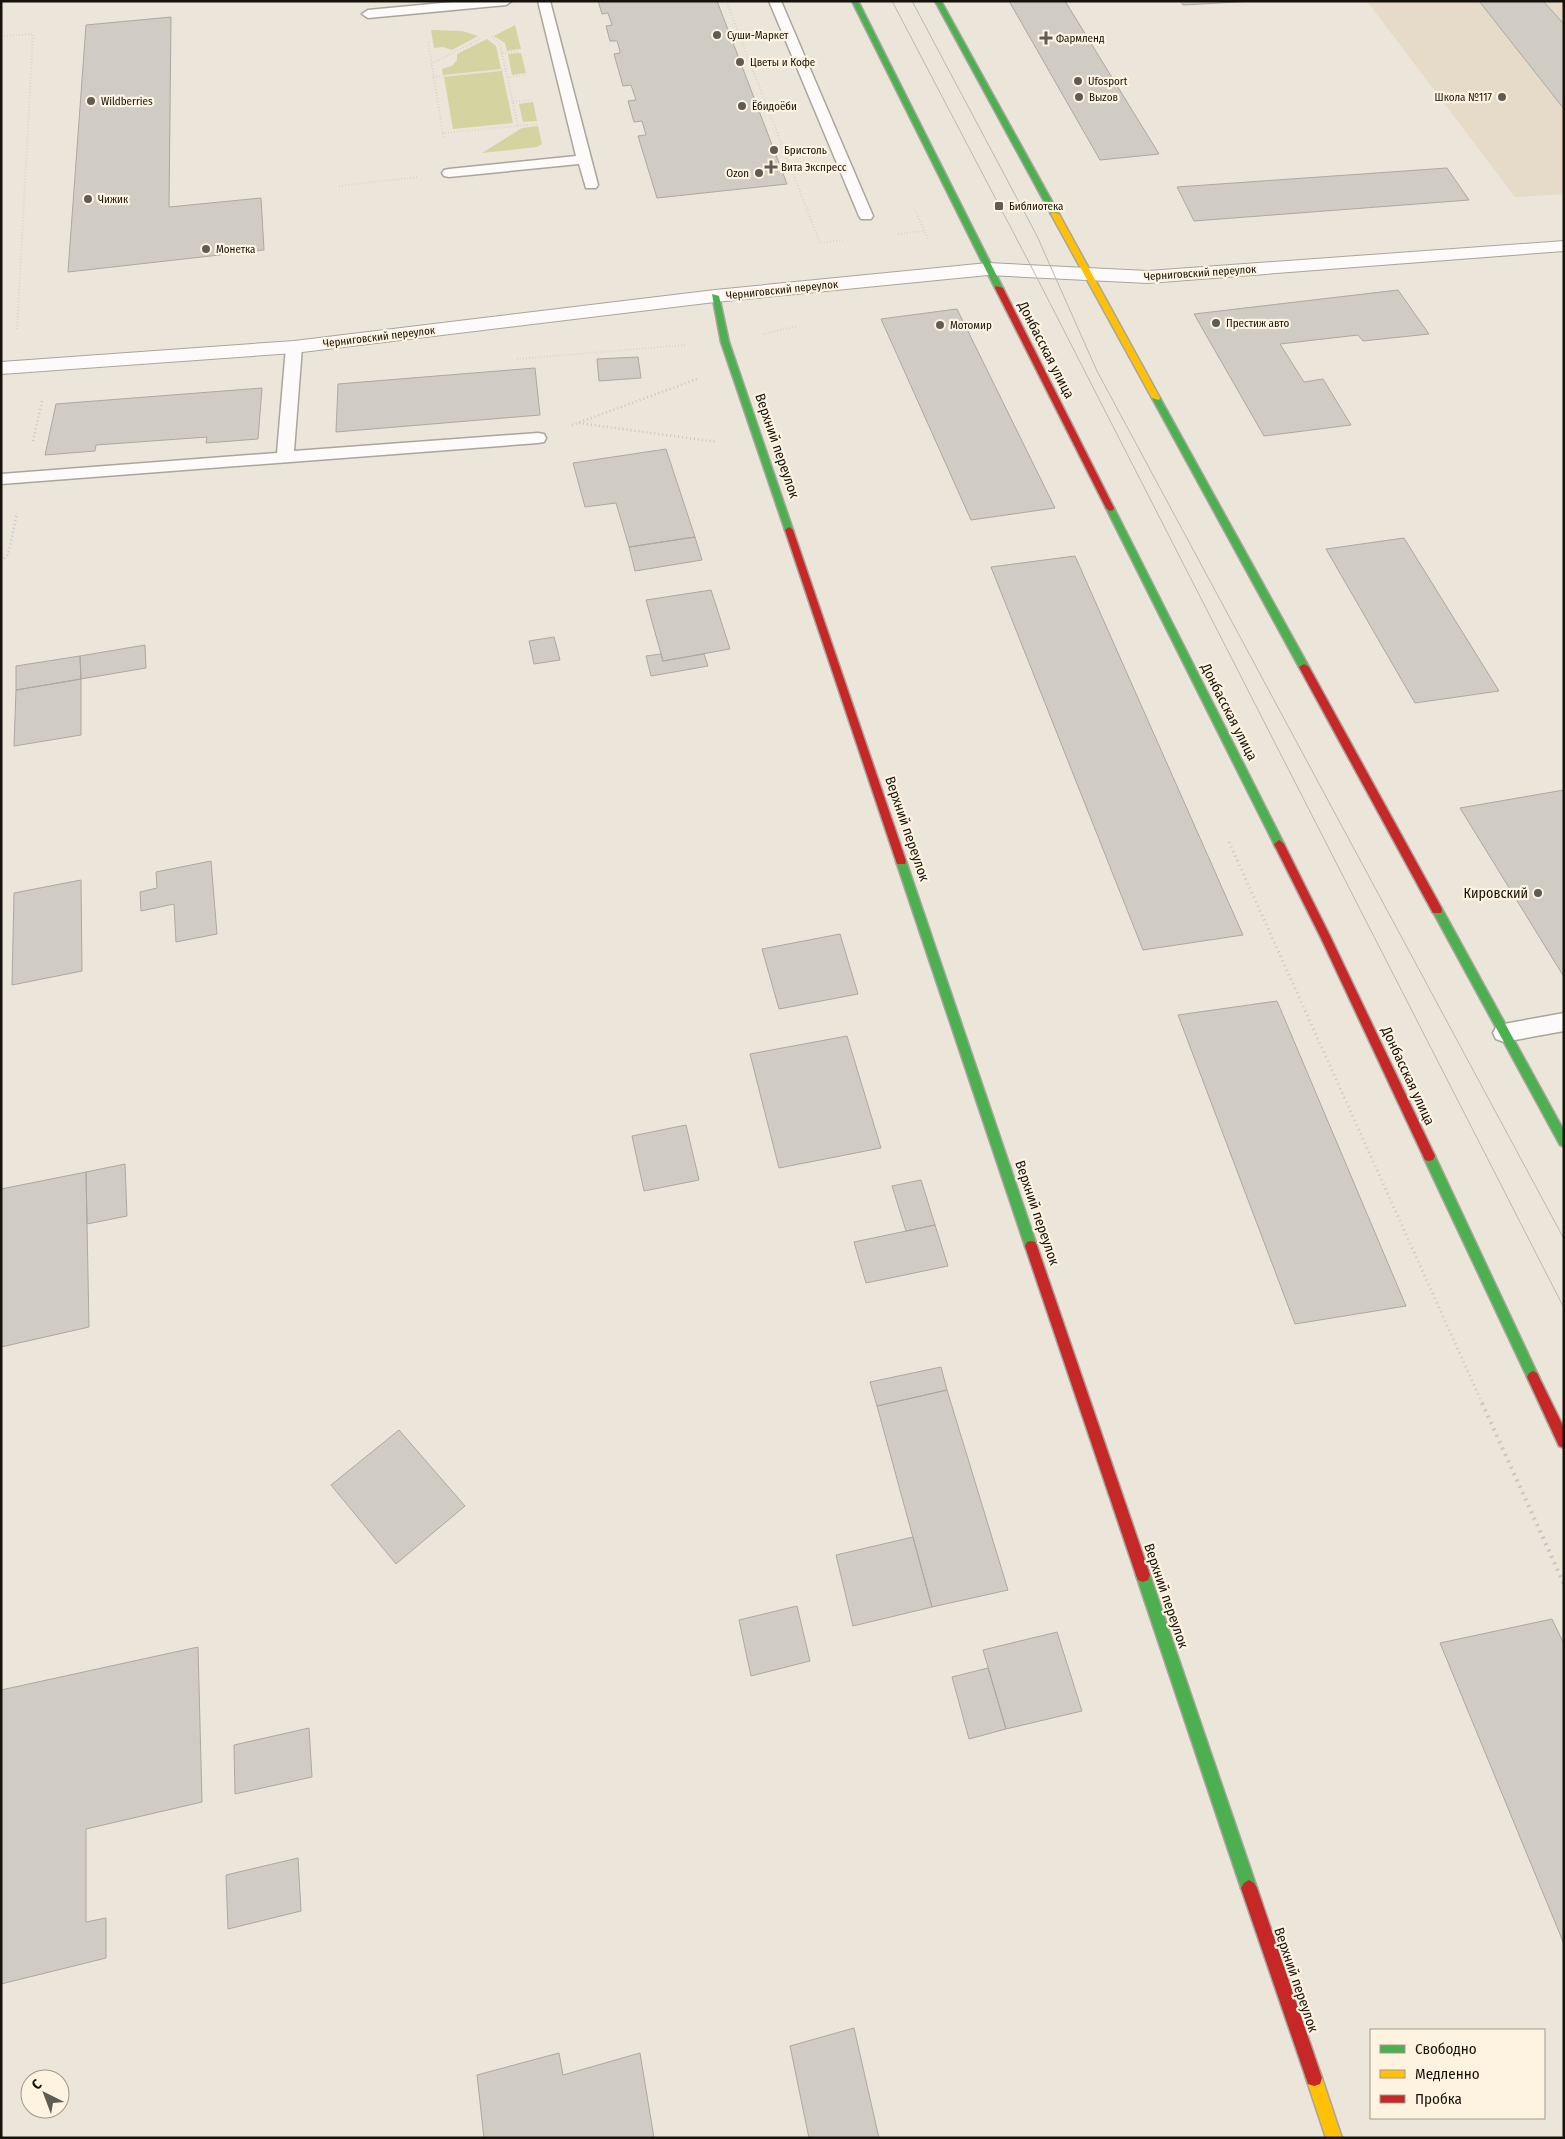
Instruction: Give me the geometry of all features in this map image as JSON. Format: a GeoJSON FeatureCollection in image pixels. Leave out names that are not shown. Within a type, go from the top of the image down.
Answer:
{"type":"FeatureCollection","features":[{"type":"Feature","properties":{"kind":"main road","name":"Донбасская улица"},"geometry":{"type":"LineString","coordinates":[[855,1],[988,269],[1325,936],[1564,1442]]}},
{"type":"Feature","properties":{"kind":"main road"},"geometry":{"type":"LineString","coordinates":[[938,1],[1564,1142]]}},
{"type":"Feature","properties":{"kind":"main road","name":"Верхний переулок"},"geometry":{"type":"LineString","coordinates":[[715,296],[725,342],[1334,2138]]}},
{"type":"Feature","properties":{"kind":"street","name":"Черниговский переулок"},"geometry":{"type":"LineString","coordinates":[[1,368],[294,347],[715,296],[988,269],[1051,271],[1148,278],[1564,246]]}},
{"type":"Feature","properties":{"kind":"lane"},"geometry":{"type":"LineString","coordinates":[[368,14],[506,1]]}},
{"type":"Feature","properties":{"kind":"lane"},"geometry":{"type":"LineString","coordinates":[[544,1],[591,185]]}},
{"type":"Feature","properties":{"kind":"lane"},"geometry":{"type":"LineString","coordinates":[[775,1],[866,216]]}},
{"type":"Feature","properties":{"kind":"lane"},"geometry":{"type":"LineString","coordinates":[[449,173],[584,159]]}},
{"type":"Feature","properties":{"kind":"lane"},"geometry":{"type":"LineString","coordinates":[[285,457],[294,347]]}},
{"type":"Feature","properties":{"kind":"lane"},"geometry":{"type":"LineString","coordinates":[[1,479],[538,438]]}},
{"type":"Feature","properties":{"kind":"lane"},"geometry":{"type":"LineString","coordinates":[[1504,1033],[1564,1022]]}},
{"type":"Feature","properties":{"kind":"path"},"geometry":{"type":"LineString","coordinates":[[431,64],[496,31]]}},
{"type":"Feature","properties":{"kind":"path"},"geometry":{"type":"LineString","coordinates":[[1,36],[33,34],[17,334]]}},
{"type":"Feature","properties":{"kind":"path"},"geometry":{"type":"LineString","coordinates":[[442,133],[518,126],[500,44],[488,35]]}},
{"type":"Feature","properties":{"kind":"path"},"geometry":{"type":"LineString","coordinates":[[427,37],[444,142]]}},
{"type":"Feature","properties":{"kind":"path"},"geometry":{"type":"LineString","coordinates":[[433,77],[506,70]]}},
{"type":"Feature","properties":{"kind":"path"},"geometry":{"type":"LineString","coordinates":[[338,186],[449,173]]}},
{"type":"Feature","properties":{"kind":"path"},"geometry":{"type":"LineString","coordinates":[[508,359],[725,342],[801,326]]}},
{"type":"Feature","properties":{"kind":"path"},"geometry":{"type":"LineString","coordinates":[[538,438],[734,365]]}},
{"type":"Feature","properties":{"kind":"path"},"geometry":{"type":"LineString","coordinates":[[1,561],[8,555],[42,399]]}},
{"type":"Feature","properties":{"kind":"path"},"geometry":{"type":"LineString","coordinates":[[579,422],[721,443],[769,468]]}},
{"type":"Feature","properties":{"kind":"path"},"geometry":{"type":"LineString","coordinates":[[1226,835],[1564,1584]]}},
{"type":"Feature","properties":{"kind":"shaded area","name":"Школа №117"},"geometry":{"type":"Polygon","coordinates":[[[1367,1],[1564,1],[1564,194],[1515,197],[1367,1]]]}},
{"type":"Feature","properties":{"kind":"green space"},"geometry":{"type":"Polygon","coordinates":[[[515,25],[521,49],[507,51],[505,43],[494,36],[515,25]]]}},
{"type":"Feature","properties":{"kind":"green space"},"geometry":{"type":"Polygon","coordinates":[[[431,30],[462,31],[478,36],[452,50],[443,47],[434,48],[431,30]]]}},
{"type":"Feature","properties":{"kind":"green space"},"geometry":{"type":"Polygon","coordinates":[[[487,39],[496,46],[501,69],[443,75],[442,69],[452,66],[457,60],[457,54],[487,39]]]}},
{"type":"Feature","properties":{"kind":"green space"},"geometry":{"type":"Polygon","coordinates":[[[521,53],[526,73],[512,75],[508,54],[521,53]]]}},
{"type":"Feature","properties":{"kind":"green space"},"geometry":{"type":"Polygon","coordinates":[[[502,71],[513,123],[453,129],[444,77],[502,71]]]}},
{"type":"Feature","properties":{"kind":"green space"},"geometry":{"type":"Polygon","coordinates":[[[533,102],[537,121],[523,122],[519,104],[533,102]]]}},
{"type":"Feature","properties":{"kind":"green space"},"geometry":{"type":"Polygon","coordinates":[[[538,126],[542,144],[537,147],[482,153],[522,128],[538,126]]]}},
{"type":"Feature","properties":{"kind":"building"},"geometry":{"type":"Polygon","coordinates":[[[598,1],[717,1],[787,184],[657,198],[638,136],[646,135],[642,121],[634,122],[628,101],[636,100],[631,85],[623,86],[614,54],[620,53],[620,51],[617,41],[610,41],[606,26],[612,25],[608,13],[602,14],[598,1]]]}},
{"type":"Feature","properties":{"kind":"building"},"geometry":{"type":"Polygon","coordinates":[[[1009,1],[1065,1],[1159,154],[1100,160],[1009,1]]]}},
{"type":"Feature","properties":{"kind":"building"},"geometry":{"type":"Polygon","coordinates":[[[1180,1],[1255,1],[1183,5],[1180,1]]]}},
{"type":"Feature","properties":{"kind":"building"},"geometry":{"type":"Polygon","coordinates":[[[1479,1],[1543,1],[1564,24],[1564,109],[1479,1]]]}},
{"type":"Feature","properties":{"kind":"building"},"geometry":{"type":"Polygon","coordinates":[[[171,17],[169,207],[261,198],[264,250],[68,272],[86,25],[171,17]]]}},
{"type":"Feature","properties":{"kind":"building"},"geometry":{"type":"Polygon","coordinates":[[[1447,168],[1469,200],[1194,221],[1177,187],[1447,168]]]}},
{"type":"Feature","properties":{"kind":"building"},"geometry":{"type":"Polygon","coordinates":[[[1398,290],[1429,334],[1363,341],[1358,335],[1280,344],[1304,382],[1323,379],[1351,425],[1264,436],[1194,314],[1398,290]]]}},
{"type":"Feature","properties":{"kind":"building"},"geometry":{"type":"Polygon","coordinates":[[[957,309],[1055,508],[971,520],[881,319],[957,309]]]}},
{"type":"Feature","properties":{"kind":"building"},"geometry":{"type":"Polygon","coordinates":[[[638,357],[641,378],[599,381],[597,359],[638,357]]]}},
{"type":"Feature","properties":{"kind":"building"},"geometry":{"type":"Polygon","coordinates":[[[535,368],[540,415],[336,432],[338,384],[535,368]]]}},
{"type":"Feature","properties":{"kind":"building"},"geometry":{"type":"Polygon","coordinates":[[[262,388],[258,439],[206,443],[207,437],[96,445],[95,451],[45,455],[56,404],[262,388]]]}},
{"type":"Feature","properties":{"kind":"building"},"geometry":{"type":"Polygon","coordinates":[[[666,449],[695,537],[629,547],[616,503],[585,507],[573,463],[666,449]]]}},
{"type":"Feature","properties":{"kind":"building"},"geometry":{"type":"Polygon","coordinates":[[[695,537],[702,560],[635,571],[629,547],[695,537]]]}},
{"type":"Feature","properties":{"kind":"building"},"geometry":{"type":"Polygon","coordinates":[[[1404,538],[1499,691],[1415,703],[1326,549],[1404,538]]]}},
{"type":"Feature","properties":{"kind":"building"},"geometry":{"type":"Polygon","coordinates":[[[1075,556],[1243,935],[1143,950],[991,567],[1075,556]]]}},
{"type":"Feature","properties":{"kind":"building"},"geometry":{"type":"Polygon","coordinates":[[[711,590],[730,649],[663,661],[646,600],[711,590]]]}},
{"type":"Feature","properties":{"kind":"building"},"geometry":{"type":"Polygon","coordinates":[[[554,637],[560,660],[534,664],[529,641],[554,637]]]}},
{"type":"Feature","properties":{"kind":"building"},"geometry":{"type":"Polygon","coordinates":[[[145,645],[146,668],[81,679],[80,656],[145,645]]]}},
{"type":"Feature","properties":{"kind":"building"},"geometry":{"type":"Polygon","coordinates":[[[661,654],[663,661],[704,654],[708,666],[651,676],[646,656],[661,654]]]}},
{"type":"Feature","properties":{"kind":"building"},"geometry":{"type":"Polygon","coordinates":[[[80,656],[81,679],[16,690],[16,666],[80,656]]]}},
{"type":"Feature","properties":{"kind":"building"},"geometry":{"type":"Polygon","coordinates":[[[81,679],[81,735],[14,746],[16,690],[81,679]]]}},
{"type":"Feature","properties":{"kind":"building","name":"Кировский"},"geometry":{"type":"Polygon","coordinates":[[[1564,790],[1564,977],[1460,808],[1564,790]]]}},
{"type":"Feature","properties":{"kind":"building"},"geometry":{"type":"Polygon","coordinates":[[[211,861],[217,934],[176,942],[174,904],[141,911],[140,892],[157,888],[156,872],[211,861]]]}},
{"type":"Feature","properties":{"kind":"building"},"geometry":{"type":"Polygon","coordinates":[[[81,880],[82,971],[12,985],[14,893],[81,880]]]}},
{"type":"Feature","properties":{"kind":"building"},"geometry":{"type":"Polygon","coordinates":[[[840,934],[858,994],[779,1009],[762,949],[840,934]]]}},
{"type":"Feature","properties":{"kind":"building"},"geometry":{"type":"Polygon","coordinates":[[[1277,1001],[1406,1306],[1295,1324],[1178,1015],[1277,1001]]]}},
{"type":"Feature","properties":{"kind":"building"},"geometry":{"type":"Polygon","coordinates":[[[847,1036],[881,1148],[779,1168],[750,1054],[847,1036]]]}},
{"type":"Feature","properties":{"kind":"building"},"geometry":{"type":"Polygon","coordinates":[[[686,1125],[699,1180],[644,1191],[632,1136],[686,1125]]]}},
{"type":"Feature","properties":{"kind":"building"},"geometry":{"type":"Polygon","coordinates":[[[125,1164],[127,1216],[87,1224],[86,1172],[125,1164]]]}},
{"type":"Feature","properties":{"kind":"building"},"geometry":{"type":"Polygon","coordinates":[[[86,1172],[89,1327],[1,1347],[1,1189],[86,1172]]]}},
{"type":"Feature","properties":{"kind":"building"},"geometry":{"type":"Polygon","coordinates":[[[921,1180],[935,1225],[906,1231],[892,1186],[921,1180]]]}},
{"type":"Feature","properties":{"kind":"building"},"geometry":{"type":"Polygon","coordinates":[[[935,1225],[948,1266],[866,1283],[854,1242],[935,1225]]]}},
{"type":"Feature","properties":{"kind":"building"},"geometry":{"type":"Polygon","coordinates":[[[941,1367],[947,1390],[877,1406],[870,1382],[941,1367]]]}},
{"type":"Feature","properties":{"kind":"building"},"geometry":{"type":"Polygon","coordinates":[[[947,1390],[1008,1590],[932,1607],[877,1406],[947,1390]]]}},
{"type":"Feature","properties":{"kind":"building"},"geometry":{"type":"Polygon","coordinates":[[[399,1430],[465,1506],[396,1564],[331,1485],[399,1430]]]}},
{"type":"Feature","properties":{"kind":"building"},"geometry":{"type":"Polygon","coordinates":[[[913,1537],[932,1607],[853,1626],[836,1555],[913,1537]]]}},
{"type":"Feature","properties":{"kind":"building"},"geometry":{"type":"Polygon","coordinates":[[[797,1606],[810,1661],[751,1676],[739,1620],[797,1606]]]}},
{"type":"Feature","properties":{"kind":"building"},"geometry":{"type":"Polygon","coordinates":[[[1552,1619],[1564,1644],[1564,1944],[1440,1643],[1552,1619]]]}},
{"type":"Feature","properties":{"kind":"building"},"geometry":{"type":"Polygon","coordinates":[[[1057,1632],[1082,1711],[1006,1729],[983,1650],[1057,1632]]]}},
{"type":"Feature","properties":{"kind":"building"},"geometry":{"type":"Polygon","coordinates":[[[198,1647],[202,1802],[86,1829],[86,1922],[106,1918],[106,1958],[1,1984],[1,1690],[198,1647]]]}},
{"type":"Feature","properties":{"kind":"building"},"geometry":{"type":"Polygon","coordinates":[[[988,1668],[1006,1729],[969,1739],[952,1677],[988,1668]]]}},
{"type":"Feature","properties":{"kind":"building"},"geometry":{"type":"Polygon","coordinates":[[[309,1728],[312,1777],[235,1794],[234,1745],[309,1728]]]}},
{"type":"Feature","properties":{"kind":"building"},"geometry":{"type":"Polygon","coordinates":[[[298,1858],[301,1911],[228,1929],[226,1875],[298,1858]]]}},
{"type":"Feature","properties":{"kind":"building"},"geometry":{"type":"Polygon","coordinates":[[[854,2028],[879,2138],[809,2138],[790,2046],[854,2028]]]}},
{"type":"Feature","properties":{"kind":"building"},"geometry":{"type":"Polygon","coordinates":[[[559,2053],[563,2075],[640,2053],[654,2138],[484,2138],[477,2075],[559,2053]]]}},
{"type":"Feature","properties":{"kind":"tram line"},"geometry":{"type":"LineString","coordinates":[[892,1],[1033,270],[1564,1308]]}},
{"type":"Feature","properties":{"kind":"tram line"},"geometry":{"type":"LineString","coordinates":[[912,1],[1037,236],[1097,371],[1564,1239]]}},
{"type":"Feature","properties":{"kind":"traffic: fast"},"geometry":{"type":"LineString","coordinates":[[855,1],[999,288]]}},
{"type":"Feature","properties":{"kind":"traffic: fast"},"geometry":{"type":"LineString","coordinates":[[938,1],[1055,214]]}},
{"type":"Feature","properties":{"kind":"traffic: fast"},"geometry":{"type":"LineString","coordinates":[[715,296],[725,342],[789,530]]}},
{"type":"Feature","properties":{"kind":"traffic: fast"},"geometry":{"type":"LineString","coordinates":[[1156,398],[1304,667]]}},
{"type":"Feature","properties":{"kind":"traffic: fast"},"geometry":{"type":"LineString","coordinates":[[1110,508],[1279,844]]}},
{"type":"Feature","properties":{"kind":"traffic: fast"},"geometry":{"type":"LineString","coordinates":[[901,861],[1031,1246]]}},
{"type":"Feature","properties":{"kind":"traffic: fast"},"geometry":{"type":"LineString","coordinates":[[1437,910],[1564,1142]]}},
{"type":"Feature","properties":{"kind":"traffic: fast"},"geometry":{"type":"LineString","coordinates":[[1429,1156],[1533,1377]]}},
{"type":"Feature","properties":{"kind":"traffic: fast"},"geometry":{"type":"LineString","coordinates":[[1143,1575],[1249,1888]]}},
{"type":"Feature","properties":{"kind":"traffic: slow"},"geometry":{"type":"LineString","coordinates":[[1055,214],[1156,398]]}},
{"type":"Feature","properties":{"kind":"traffic: slow"},"geometry":{"type":"LineString","coordinates":[[1314,2078],[1334,2138]]}},
{"type":"Feature","properties":{"kind":"traffic: jam"},"geometry":{"type":"LineString","coordinates":[[999,288],[1110,508]]}},
{"type":"Feature","properties":{"kind":"traffic: jam"},"geometry":{"type":"LineString","coordinates":[[789,530],[901,861]]}},
{"type":"Feature","properties":{"kind":"traffic: jam"},"geometry":{"type":"LineString","coordinates":[[1304,667],[1437,910]]}},
{"type":"Feature","properties":{"kind":"traffic: jam"},"geometry":{"type":"LineString","coordinates":[[1279,844],[1325,936],[1429,1156]]}},
{"type":"Feature","properties":{"kind":"traffic: jam"},"geometry":{"type":"LineString","coordinates":[[1031,1246],[1143,1575]]}},
{"type":"Feature","properties":{"kind":"traffic: jam"},"geometry":{"type":"LineString","coordinates":[[1533,1377],[1564,1442]]}},
{"type":"Feature","properties":{"kind":"traffic: jam"},"geometry":{"type":"LineString","coordinates":[[1249,1888],[1314,2078]]}},
{"type":"Feature","properties":{"kind":"place","name":"Суши-Маркет"},"geometry":{"type":"Point","coordinates":[717,35]}},
{"type":"Feature","properties":{"kind":"place","name":"Фармленд"},"geometry":{"type":"Point","coordinates":[1046,38]}},
{"type":"Feature","properties":{"kind":"place","name":"Цветы и Кофе"},"geometry":{"type":"Point","coordinates":[740,62]}},
{"type":"Feature","properties":{"kind":"place","name":"Ufosport"},"geometry":{"type":"Point","coordinates":[1078,81]}},
{"type":"Feature","properties":{"kind":"place","name":"Выzов"},"geometry":{"type":"Point","coordinates":[1079,97]}},
{"type":"Feature","properties":{"kind":"place","name":"Школа №117"},"geometry":{"type":"Point","coordinates":[1502,97]}},
{"type":"Feature","properties":{"kind":"place","name":"Wildberries"},"geometry":{"type":"Point","coordinates":[91,101]}},
{"type":"Feature","properties":{"kind":"place","name":"Ёбидоёби"},"geometry":{"type":"Point","coordinates":[742,106]}},
{"type":"Feature","properties":{"kind":"place","name":"Бристоль"},"geometry":{"type":"Point","coordinates":[774,150]}},
{"type":"Feature","properties":{"kind":"place","name":"Вита Экспресс"},"geometry":{"type":"Point","coordinates":[771,167]}},
{"type":"Feature","properties":{"kind":"place","name":"Ozon"},"geometry":{"type":"Point","coordinates":[759,173]}},
{"type":"Feature","properties":{"kind":"place","name":"Чижик"},"geometry":{"type":"Point","coordinates":[88,199]}},
{"type":"Feature","properties":{"kind":"place","name":"Библиотека"},"geometry":{"type":"Point","coordinates":[999,206]}},
{"type":"Feature","properties":{"kind":"place","name":"Монетка"},"geometry":{"type":"Point","coordinates":[206,249]}},
{"type":"Feature","properties":{"kind":"place","name":"Престиж авто"},"geometry":{"type":"Point","coordinates":[1216,323]}},
{"type":"Feature","properties":{"kind":"place","name":"Мотомир"},"geometry":{"type":"Point","coordinates":[940,325]}},
{"type":"Feature","properties":{"kind":"place","name":"Кировский"},"geometry":{"type":"Point","coordinates":[1538,893]}}]}
